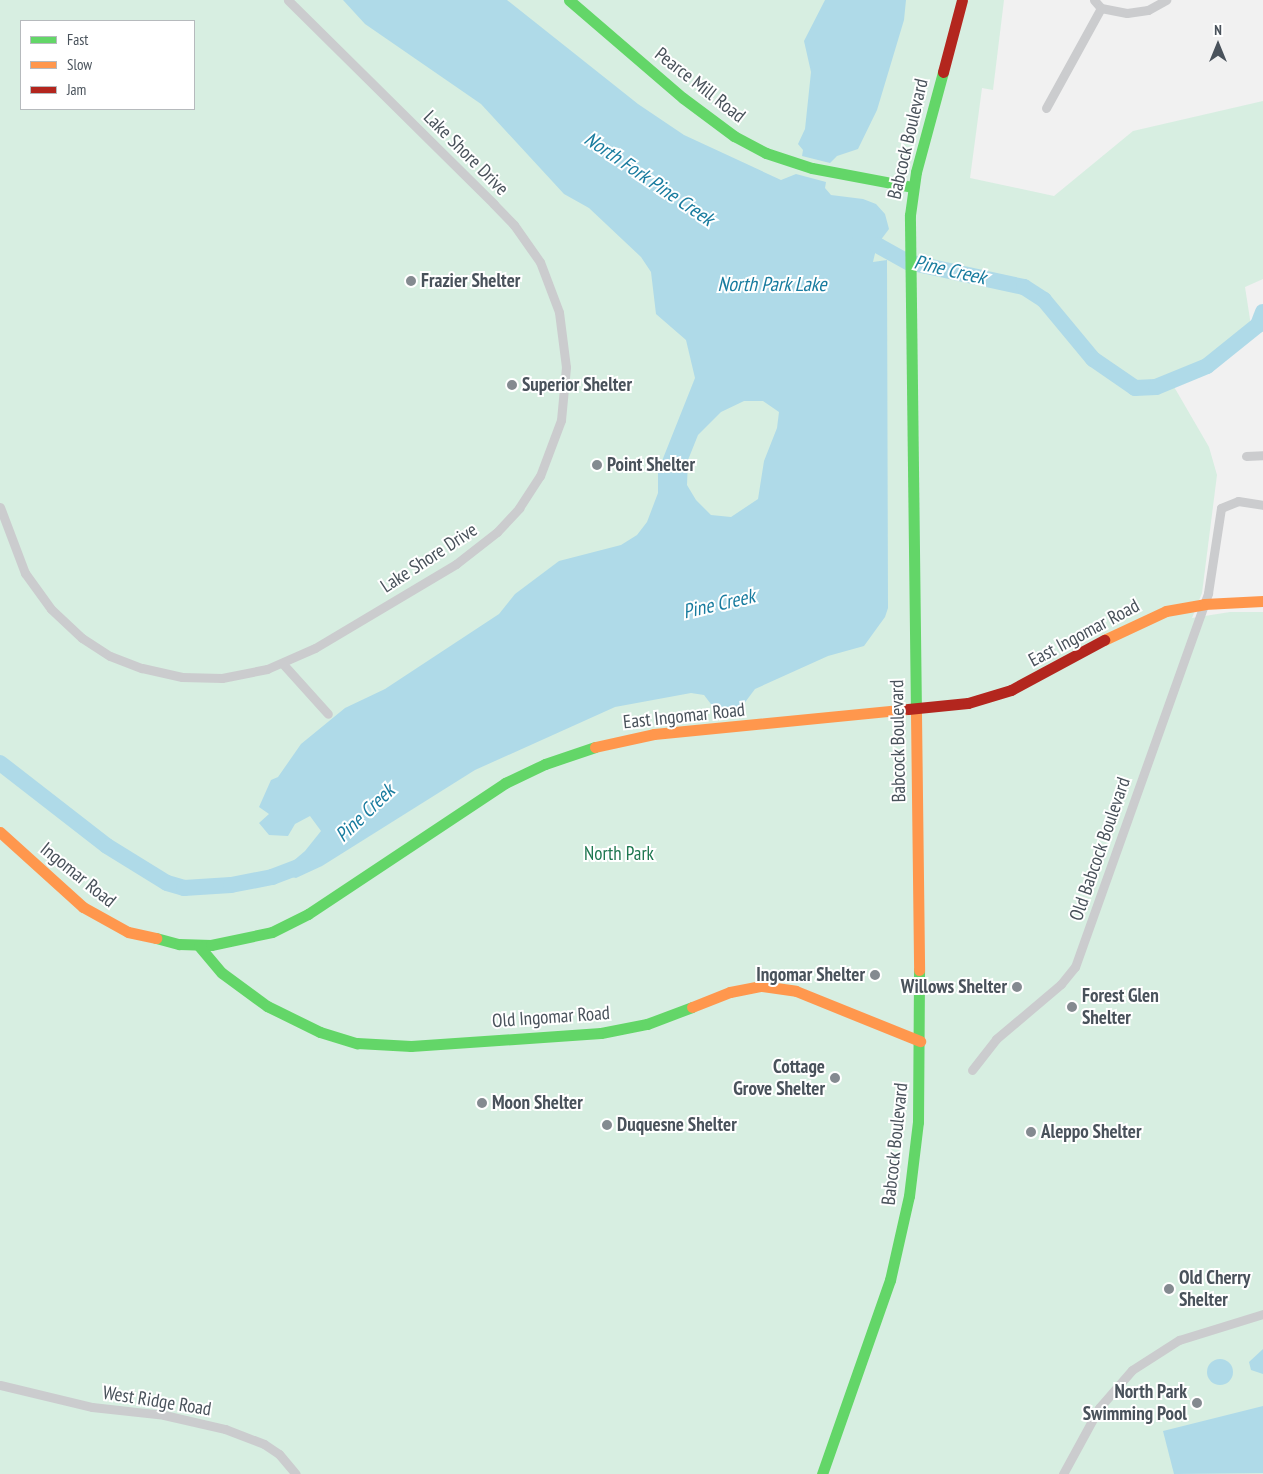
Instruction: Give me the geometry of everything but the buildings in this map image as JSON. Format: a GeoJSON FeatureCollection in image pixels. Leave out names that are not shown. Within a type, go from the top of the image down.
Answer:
{"type":"FeatureCollection","features":[{"type":"Feature","properties":{"kind":"main road","name":"Pearce Mill Road"},"geometry":{"type":"LineString","coordinates":[[570,0],[705,116],[742,140],[766,153],[812,168],[913,187]]}},
{"type":"Feature","properties":{"kind":"main road","name":"Babcock Boulevard"},"geometry":{"type":"LineString","coordinates":[[822,1474],[878,1320],[902,1230],[918,1122],[920,1041],[909,248],[913,187],[962,0]]}},
{"type":"Feature","properties":{"kind":"main road","name":"East Ingomar Road"},"geometry":{"type":"LineString","coordinates":[[198,946],[240,941],[289,924],[505,784],[545,764],[589,748],[654,734],[916,710],[968,703],[1011,690],[1139,622],[1166,611],[1204,604],[1263,601]]}},
{"type":"Feature","properties":{"kind":"main road","name":"Ingomar Road"},"geometry":{"type":"LineString","coordinates":[[0,832],[69,896],[98,917],[145,938],[198,946]]}},
{"type":"Feature","properties":{"kind":"main road","name":"Old Ingomar Road"},"geometry":{"type":"LineString","coordinates":[[198,946],[222,973],[267,1006],[320,1032],[357,1043],[411,1046],[601,1033],[647,1024],[730,992],[762,986],[796,991],[920,1041]]}},
{"type":"Feature","properties":{"kind":"street","name":"Lake Shore Drive"},"geometry":{"type":"LineString","coordinates":[[0,507],[17,558],[41,597],[71,629],[110,656],[142,668],[191,678],[237,676],[283,664],[315,648],[456,564],[497,532],[530,492],[547,461],[561,420],[566,367],[563,332],[552,289],[540,262],[514,225],[288,0]]}},
{"type":"Feature","properties":{"kind":"street"},"geometry":{"type":"LineString","coordinates":[[1094,0],[1101,8],[1127,13],[1148,10],[1166,0]]}},
{"type":"Feature","properties":{"kind":"street"},"geometry":{"type":"LineString","coordinates":[[1046,108],[1101,8]]}},
{"type":"Feature","properties":{"kind":"street"},"geometry":{"type":"LineString","coordinates":[[1246,456],[1263,455]]}},
{"type":"Feature","properties":{"kind":"street","name":"Old Babcock Boulevard"},"geometry":{"type":"LineString","coordinates":[[972,1070],[996,1039],[1061,984],[1075,967],[1204,604],[1221,508],[1238,501],[1263,505]]}},
{"type":"Feature","properties":{"kind":"street"},"geometry":{"type":"LineString","coordinates":[[283,664],[328,714]]}},
{"type":"Feature","properties":{"kind":"street"},"geometry":{"type":"LineString","coordinates":[[1063,1474],[1099,1408],[1132,1370],[1187,1337],[1263,1314]]}},
{"type":"Feature","properties":{"kind":"street","name":"West Ridge Road"},"geometry":{"type":"LineString","coordinates":[[0,1385],[92,1407],[164,1416],[234,1432],[273,1449],[296,1474]]}},
{"type":"Feature","properties":{"kind":"green space","name":"North Park"},"geometry":{"type":"Polygon","coordinates":[[[0,0],[1004,0],[993,90],[982,88],[970,178],[1054,196],[1133,131],[1263,101],[1263,279],[1245,287],[1252,332],[1173,385],[1209,447],[1217,475],[1202,593],[1192,618],[1230,612],[1263,612],[1263,1474],[0,1474],[0,0]]]}},
{"type":"Feature","properties":{"kind":"water","name":"North Park Lake"},"geometry":{"type":"Polygon","coordinates":[[[343,0],[507,0],[638,104],[684,135],[781,180],[796,174],[826,182],[825,188],[831,195],[863,199],[876,204],[885,214],[889,229],[877,245],[873,262],[887,260],[888,608],[885,617],[864,646],[828,656],[755,689],[740,709],[717,712],[704,695],[691,693],[615,707],[475,770],[322,866],[296,878],[283,875],[285,868],[305,851],[321,831],[310,816],[295,824],[288,836],[269,835],[259,823],[269,814],[259,807],[271,780],[278,777],[301,744],[345,708],[385,689],[499,614],[515,594],[559,561],[621,545],[637,535],[647,522],[658,493],[658,471],[695,378],[686,340],[656,314],[651,272],[641,257],[589,208],[564,194],[481,104],[365,24],[343,0]],[[744,401],[721,412],[698,435],[688,460],[687,485],[696,500],[711,515],[731,517],[758,499],[764,461],[777,428],[779,412],[763,401],[744,401]]]}},
{"type":"Feature","properties":{"kind":"water"},"geometry":{"type":"Polygon","coordinates":[[[825,0],[906,0],[904,20],[877,110],[858,149],[837,156],[830,163],[802,156],[803,150],[798,144],[805,129],[811,72],[804,41],[825,0]]]}},
{"type":"Feature","properties":{"kind":"water"},"geometry":{"type":"Polygon","coordinates":[[[1263,1349],[1263,1374],[1251,1370],[1249,1362],[1263,1349]]]}},
{"type":"Feature","properties":{"kind":"water"},"geometry":{"type":"Polygon","coordinates":[[[1220,1359],[1229,1363],[1233,1372],[1229,1381],[1220,1385],[1211,1381],[1207,1372],[1211,1363],[1220,1359]]]}},
{"type":"Feature","properties":{"kind":"water"},"geometry":{"type":"Polygon","coordinates":[[[1263,1406],[1263,1473],[1174,1474],[1163,1431],[1263,1406]]]}},
{"type":"Feature","properties":{"kind":"waterway","name":"Pine Creek"},"geometry":{"type":"LineString","coordinates":[[856,245],[877,245],[908,262],[1024,287],[1044,300],[1093,359],[1135,388],[1156,387],[1207,366],[1258,325],[1263,312]]}},
{"type":"Feature","properties":{"kind":"waterway","name":"Pine Creek"},"geometry":{"type":"LineString","coordinates":[[0,763],[107,846],[167,883],[184,888],[231,885],[272,877],[303,865]]}},
{"type":"Feature","properties":{"kind":"traffic: fast"},"geometry":{"type":"LineString","coordinates":[[569,0],[683,98],[734,136],[766,153],[812,168],[913,187]]}},
{"type":"Feature","properties":{"kind":"traffic: fast"},"geometry":{"type":"LineString","coordinates":[[916,714],[910,215],[916,172],[943,72]]}},
{"type":"Feature","properties":{"kind":"traffic: fast"},"geometry":{"type":"LineString","coordinates":[[156,938],[179,944],[211,945],[272,932],[308,914],[505,783],[545,764],[595,747]]}},
{"type":"Feature","properties":{"kind":"traffic: fast"},"geometry":{"type":"LineString","coordinates":[[199,946],[222,973],[267,1006],[320,1032],[357,1043],[411,1046],[601,1033],[647,1024],[692,1007]]}},
{"type":"Feature","properties":{"kind":"traffic: fast"},"geometry":{"type":"LineString","coordinates":[[822,1474],[890,1280],[909,1196],[918,1122],[919,970]]}},
{"type":"Feature","properties":{"kind":"traffic: slow"},"geometry":{"type":"LineString","coordinates":[[1104,640],[1166,611],[1204,604],[1263,601]]}},
{"type":"Feature","properties":{"kind":"traffic: slow"},"geometry":{"type":"LineString","coordinates":[[595,747],[654,734],[908,709]]}},
{"type":"Feature","properties":{"kind":"traffic: slow"},"geometry":{"type":"LineString","coordinates":[[916,714],[919,970]]}},
{"type":"Feature","properties":{"kind":"traffic: slow"},"geometry":{"type":"LineString","coordinates":[[0,832],[83,907],[128,932],[156,938]]}},
{"type":"Feature","properties":{"kind":"traffic: slow"},"geometry":{"type":"LineString","coordinates":[[692,1007],[730,992],[762,986],[796,991],[920,1041]]}},
{"type":"Feature","properties":{"kind":"traffic: jam"},"geometry":{"type":"LineString","coordinates":[[943,72],[962,0]]}},
{"type":"Feature","properties":{"kind":"traffic: jam"},"geometry":{"type":"LineString","coordinates":[[908,709],[968,703],[1011,690],[1104,640]]}},
{"type":"Feature","properties":{"kind":"place","name":"Frazier Shelter"},"geometry":{"type":"Point","coordinates":[411,281]}},
{"type":"Feature","properties":{"kind":"place","name":"Superior Shelter"},"geometry":{"type":"Point","coordinates":[512,385]}},
{"type":"Feature","properties":{"kind":"place","name":"Point Shelter"},"geometry":{"type":"Point","coordinates":[597,465]}},
{"type":"Feature","properties":{"kind":"place","name":"Ingomar Shelter"},"geometry":{"type":"Point","coordinates":[875,975]}},
{"type":"Feature","properties":{"kind":"place","name":"Willows Shelter"},"geometry":{"type":"Point","coordinates":[1017,987]}},
{"type":"Feature","properties":{"kind":"place","name":"Forest Glen Shelter"},"geometry":{"type":"Point","coordinates":[1072,1007]}},
{"type":"Feature","properties":{"kind":"place","name":"Cottage Grove Shelter"},"geometry":{"type":"Point","coordinates":[835,1078]}},
{"type":"Feature","properties":{"kind":"place","name":"Moon Shelter"},"geometry":{"type":"Point","coordinates":[482,1103]}},
{"type":"Feature","properties":{"kind":"place","name":"Duquesne Shelter"},"geometry":{"type":"Point","coordinates":[607,1125]}},
{"type":"Feature","properties":{"kind":"place","name":"Aleppo Shelter"},"geometry":{"type":"Point","coordinates":[1031,1132]}},
{"type":"Feature","properties":{"kind":"place","name":"Old Cherry Shelter"},"geometry":{"type":"Point","coordinates":[1169,1289]}},
{"type":"Feature","properties":{"kind":"place","name":"North Park Swimming Pool"},"geometry":{"type":"Point","coordinates":[1197,1403]}},
{"type":"Feature","properties":{"kind":"water label","name":"North Fork Pine Creek"},"geometry":{"type":"Point","coordinates":[649,179]}}]}
